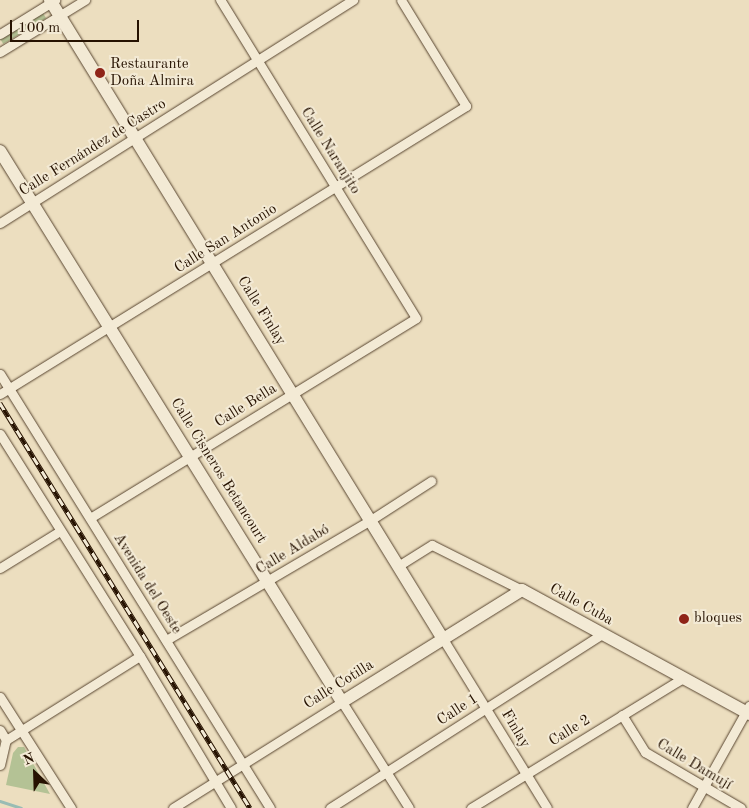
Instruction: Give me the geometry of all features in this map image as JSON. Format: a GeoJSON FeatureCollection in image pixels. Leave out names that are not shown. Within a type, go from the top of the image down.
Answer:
{"type":"FeatureCollection","features":[{"type":"Feature","properties":{"kind":"street"},"geometry":{"type":"LineString","coordinates":[[0,52],[84,0]]}},
{"type":"Feature","properties":{"kind":"street","name":"Calle Naranjito"},"geometry":{"type":"LineString","coordinates":[[220,0],[416,318]]}},
{"type":"Feature","properties":{"kind":"street","name":"Calle Fernández de Castro"},"geometry":{"type":"LineString","coordinates":[[0,224],[353,0]]}},
{"type":"Feature","properties":{"kind":"street","name":"Calle San Antonio"},"geometry":{"type":"LineString","coordinates":[[0,394],[466,106],[401,0]]}},
{"type":"Feature","properties":{"kind":"street"},"geometry":{"type":"LineString","coordinates":[[0,34],[52,1]]}},
{"type":"Feature","properties":{"kind":"street","name":"Calle Finlay"},"geometry":{"type":"LineString","coordinates":[[52,1],[443,639]]}},
{"type":"Feature","properties":{"kind":"street","name":"Calle Cisneros Betancourt"},"geometry":{"type":"LineString","coordinates":[[0,151],[409,808]]}},
{"type":"Feature","properties":{"kind":"street","name":"Calle Bella"},"geometry":{"type":"LineString","coordinates":[[90,518],[416,318]]}},
{"type":"Feature","properties":{"kind":"street","name":"Avenida del Oeste"},"geometry":{"type":"LineString","coordinates":[[0,374],[270,808]]}},
{"type":"Feature","properties":{"kind":"street"},"geometry":{"type":"LineString","coordinates":[[0,434],[140,656],[232,808]]}},
{"type":"Feature","properties":{"kind":"street","name":"Calle Aldabó"},"geometry":{"type":"LineString","coordinates":[[166,640],[269,581],[432,481]]}},
{"type":"Feature","properties":{"kind":"street"},"geometry":{"type":"LineString","coordinates":[[0,568],[60,531]]}},
{"type":"Feature","properties":{"kind":"street","name":"Calle Cuba"},"geometry":{"type":"LineString","coordinates":[[398,566],[432,545],[522,590],[601,635],[748,711]]}},
{"type":"Feature","properties":{"kind":"street","name":"Calle Cotilla"},"geometry":{"type":"LineString","coordinates":[[173,808],[522,590]]}},
{"type":"Feature","properties":{"kind":"street","name":"Calle 1"},"geometry":{"type":"LineString","coordinates":[[330,808],[601,635]]}},
{"type":"Feature","properties":{"kind":"street","name":"Finlay"},"geometry":{"type":"LineString","coordinates":[[443,639],[547,808]]}},
{"type":"Feature","properties":{"kind":"street"},"geometry":{"type":"LineString","coordinates":[[6,740],[140,656]]}},
{"type":"Feature","properties":{"kind":"street","name":"Calle 2"},"geometry":{"type":"LineString","coordinates":[[471,808],[683,678]]}},
{"type":"Feature","properties":{"kind":"street"},"geometry":{"type":"LineString","coordinates":[[0,697],[71,808]]}},
{"type":"Feature","properties":{"kind":"street"},"geometry":{"type":"LineString","coordinates":[[692,808],[748,711]]}},
{"type":"Feature","properties":{"kind":"street","name":"Calle Damují"},"geometry":{"type":"LineString","coordinates":[[622,715],[645,752],[741,808]]}},
{"type":"Feature","properties":{"kind":"street"},"geometry":{"type":"LineString","coordinates":[[0,730],[6,740],[0,765]]}},
{"type":"Feature","properties":{"kind":"green space"},"geometry":{"type":"Polygon","coordinates":[[[43,13],[46,18],[3,44],[0,39],[43,13]]]}},
{"type":"Feature","properties":{"kind":"green space"},"geometry":{"type":"Polygon","coordinates":[[[18,747],[24,747],[50,794],[6,785],[13,753],[18,747]]]}},
{"type":"Feature","properties":{"kind":"waterway"},"geometry":{"type":"LineString","coordinates":[[0,801],[21,808]]}},
{"type":"Feature","properties":{"kind":"railway"},"geometry":{"type":"LineString","coordinates":[[0,403],[250,808]]}},
{"type":"Feature","properties":{"kind":"place","name":"Restaurante Doña Almira"},"geometry":{"type":"Point","coordinates":[100,73]}},
{"type":"Feature","properties":{"kind":"place","name":"bloques"},"geometry":{"type":"Point","coordinates":[684,619]}}]}
